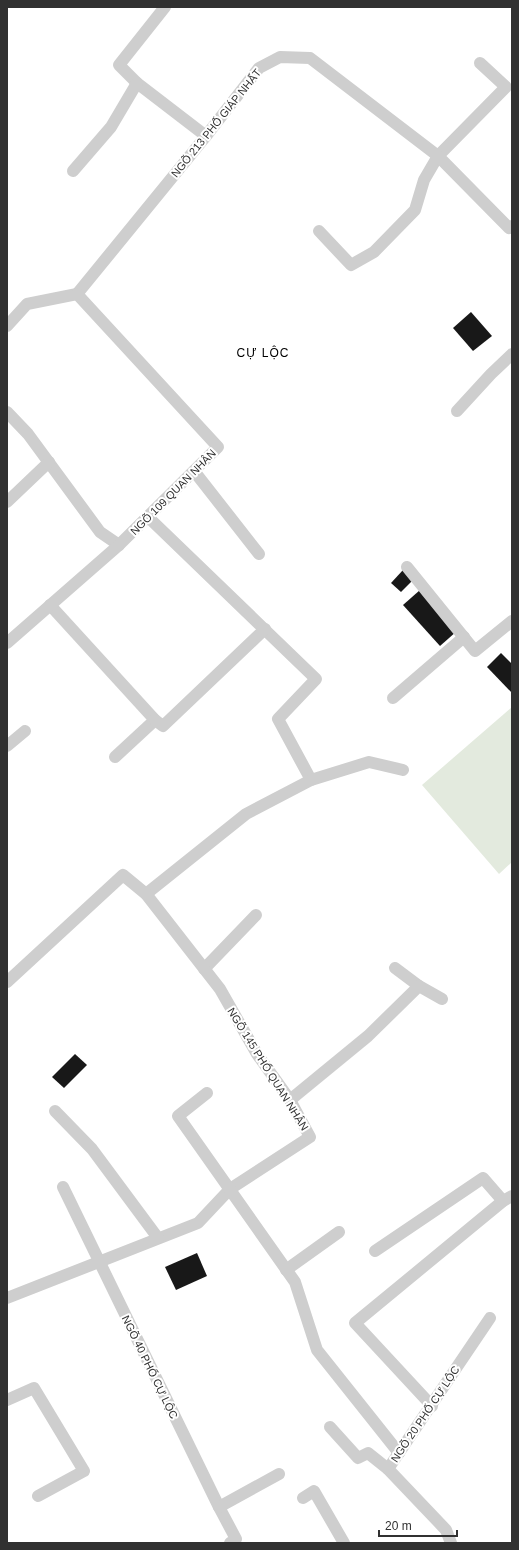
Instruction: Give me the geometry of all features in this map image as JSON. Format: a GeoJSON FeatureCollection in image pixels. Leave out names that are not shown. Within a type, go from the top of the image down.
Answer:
{"type":"FeatureCollection","features":[{"type":"Feature","properties":{"kind":"lane"},"geometry":{"type":"LineString","coordinates":[[165,7],[119,65],[137,83],[206,136]]}},
{"type":"Feature","properties":{"kind":"lane","name":"NGÕ 213 PHỐ GIÁP NHẤT"},"geometry":{"type":"LineString","coordinates":[[77,294],[206,136],[259,68],[280,57],[310,58],[438,156],[509,228],[512,226]]}},
{"type":"Feature","properties":{"kind":"lane"},"geometry":{"type":"LineString","coordinates":[[319,231],[351,264],[374,252],[415,210],[424,180],[438,156],[506,87],[480,63]]}},
{"type":"Feature","properties":{"kind":"lane"},"geometry":{"type":"LineString","coordinates":[[73,171],[111,127],[137,83]]}},
{"type":"Feature","properties":{"kind":"lane"},"geometry":{"type":"LineString","coordinates":[[7,326],[26,304],[77,294]]}},
{"type":"Feature","properties":{"kind":"lane","name":"NGÕ 109 QUAN NHÂN"},"geometry":{"type":"LineString","coordinates":[[7,643],[119,545],[218,447],[77,294]]}},
{"type":"Feature","properties":{"kind":"lane"},"geometry":{"type":"LineString","coordinates":[[457,411],[512,354]]}},
{"type":"Feature","properties":{"kind":"lane"},"geometry":{"type":"LineString","coordinates":[[7,412],[28,434],[100,532],[119,545]]}},
{"type":"Feature","properties":{"kind":"lane"},"geometry":{"type":"LineString","coordinates":[[7,502],[49,462]]}},
{"type":"Feature","properties":{"kind":"lane"},"geometry":{"type":"LineString","coordinates":[[194,471],[259,554]]}},
{"type":"Feature","properties":{"kind":"lane"},"geometry":{"type":"LineString","coordinates":[[148,517],[316,679],[278,719],[311,780]]}},
{"type":"Feature","properties":{"kind":"lane"},"geometry":{"type":"LineString","coordinates":[[407,567],[475,650],[512,621]]}},
{"type":"Feature","properties":{"kind":"lane"},"geometry":{"type":"LineString","coordinates":[[50,605],[155,720],[163,726],[265,629]]}},
{"type":"Feature","properties":{"kind":"lane"},"geometry":{"type":"LineString","coordinates":[[393,698],[464,636]]}},
{"type":"Feature","properties":{"kind":"lane"},"geometry":{"type":"LineString","coordinates":[[115,757],[155,720]]}},
{"type":"Feature","properties":{"kind":"lane"},"geometry":{"type":"LineString","coordinates":[[7,746],[25,731]]}},
{"type":"Feature","properties":{"kind":"lane"},"geometry":{"type":"LineString","coordinates":[[146,894],[246,814],[311,780],[369,762],[403,770]]}},
{"type":"Feature","properties":{"kind":"lane","name":"NGÕ 145 PHỐ QUAN NHÂN"},"geometry":{"type":"LineString","coordinates":[[7,982],[123,875],[146,894],[220,989],[257,1054],[290,1100],[310,1137],[230,1189],[198,1223],[7,1298]]}},
{"type":"Feature","properties":{"kind":"lane"},"geometry":{"type":"LineString","coordinates":[[204,969],[256,915]]}},
{"type":"Feature","properties":{"kind":"lane"},"geometry":{"type":"LineString","coordinates":[[395,968],[419,986],[442,999]]}},
{"type":"Feature","properties":{"kind":"lane"},"geometry":{"type":"LineString","coordinates":[[290,1100],[368,1036],[419,986]]}},
{"type":"Feature","properties":{"kind":"lane"},"geometry":{"type":"LineString","coordinates":[[207,1093],[178,1116],[295,1282],[317,1350],[399,1452]]}},
{"type":"Feature","properties":{"kind":"lane"},"geometry":{"type":"LineString","coordinates":[[55,1111],[92,1149],[158,1238]]}},
{"type":"Feature","properties":{"kind":"lane"},"geometry":{"type":"LineString","coordinates":[[375,1251],[483,1178],[508,1198],[355,1323],[432,1406]]}},
{"type":"Feature","properties":{"kind":"lane","name":"NGÕ 40 PHỐ CỰ LỘC"},"geometry":{"type":"LineString","coordinates":[[63,1187],[218,1507],[236,1539],[230,1543]]}},
{"type":"Feature","properties":{"kind":"lane"},"geometry":{"type":"LineString","coordinates":[[286,1270],[339,1232]]}},
{"type":"Feature","properties":{"kind":"lane","name":"NGÕ 20 PHỐ CỰ LỘC"},"geometry":{"type":"LineString","coordinates":[[451,1543],[446,1530],[388,1469],[490,1318]]}},
{"type":"Feature","properties":{"kind":"lane"},"geometry":{"type":"LineString","coordinates":[[7,1400],[34,1388],[84,1471],[38,1496]]}},
{"type":"Feature","properties":{"kind":"lane"},"geometry":{"type":"LineString","coordinates":[[330,1427],[358,1458],[368,1453],[388,1469]]}},
{"type":"Feature","properties":{"kind":"lane"},"geometry":{"type":"LineString","coordinates":[[218,1507],[279,1474]]}},
{"type":"Feature","properties":{"kind":"lane"},"geometry":{"type":"LineString","coordinates":[[303,1498],[314,1491],[344,1543]]}},
{"type":"Feature","properties":{"kind":"shaded area"},"geometry":{"type":"Polygon","coordinates":[[[512,707],[512,862],[499,874],[422,785],[512,707]]]}},
{"type":"Feature","properties":{"kind":"building"},"geometry":{"type":"Polygon","coordinates":[[[471,312],[492,336],[473,351],[453,328],[471,312]]]}},
{"type":"Feature","properties":{"kind":"building"},"geometry":{"type":"Polygon","coordinates":[[[403,570],[413,580],[401,592],[391,583],[403,570]]]}},
{"type":"Feature","properties":{"kind":"building"},"geometry":{"type":"Polygon","coordinates":[[[420,590],[457,631],[440,646],[403,605],[420,590]]]}},
{"type":"Feature","properties":{"kind":"building"},"geometry":{"type":"Polygon","coordinates":[[[501,653],[512,664],[512,693],[487,667],[501,653]]]}},
{"type":"Feature","properties":{"kind":"building"},"geometry":{"type":"Polygon","coordinates":[[[75,1054],[87,1065],[64,1088],[52,1077],[75,1054]]]}},
{"type":"Feature","properties":{"kind":"building"},"geometry":{"type":"Polygon","coordinates":[[[197,1253],[207,1276],[176,1290],[165,1267],[197,1253]]]}},
{"type":"Feature","properties":{"kind":"district","name":"CỰ LỘC"},"geometry":{"type":"Point","coordinates":[263,353]}}]}
